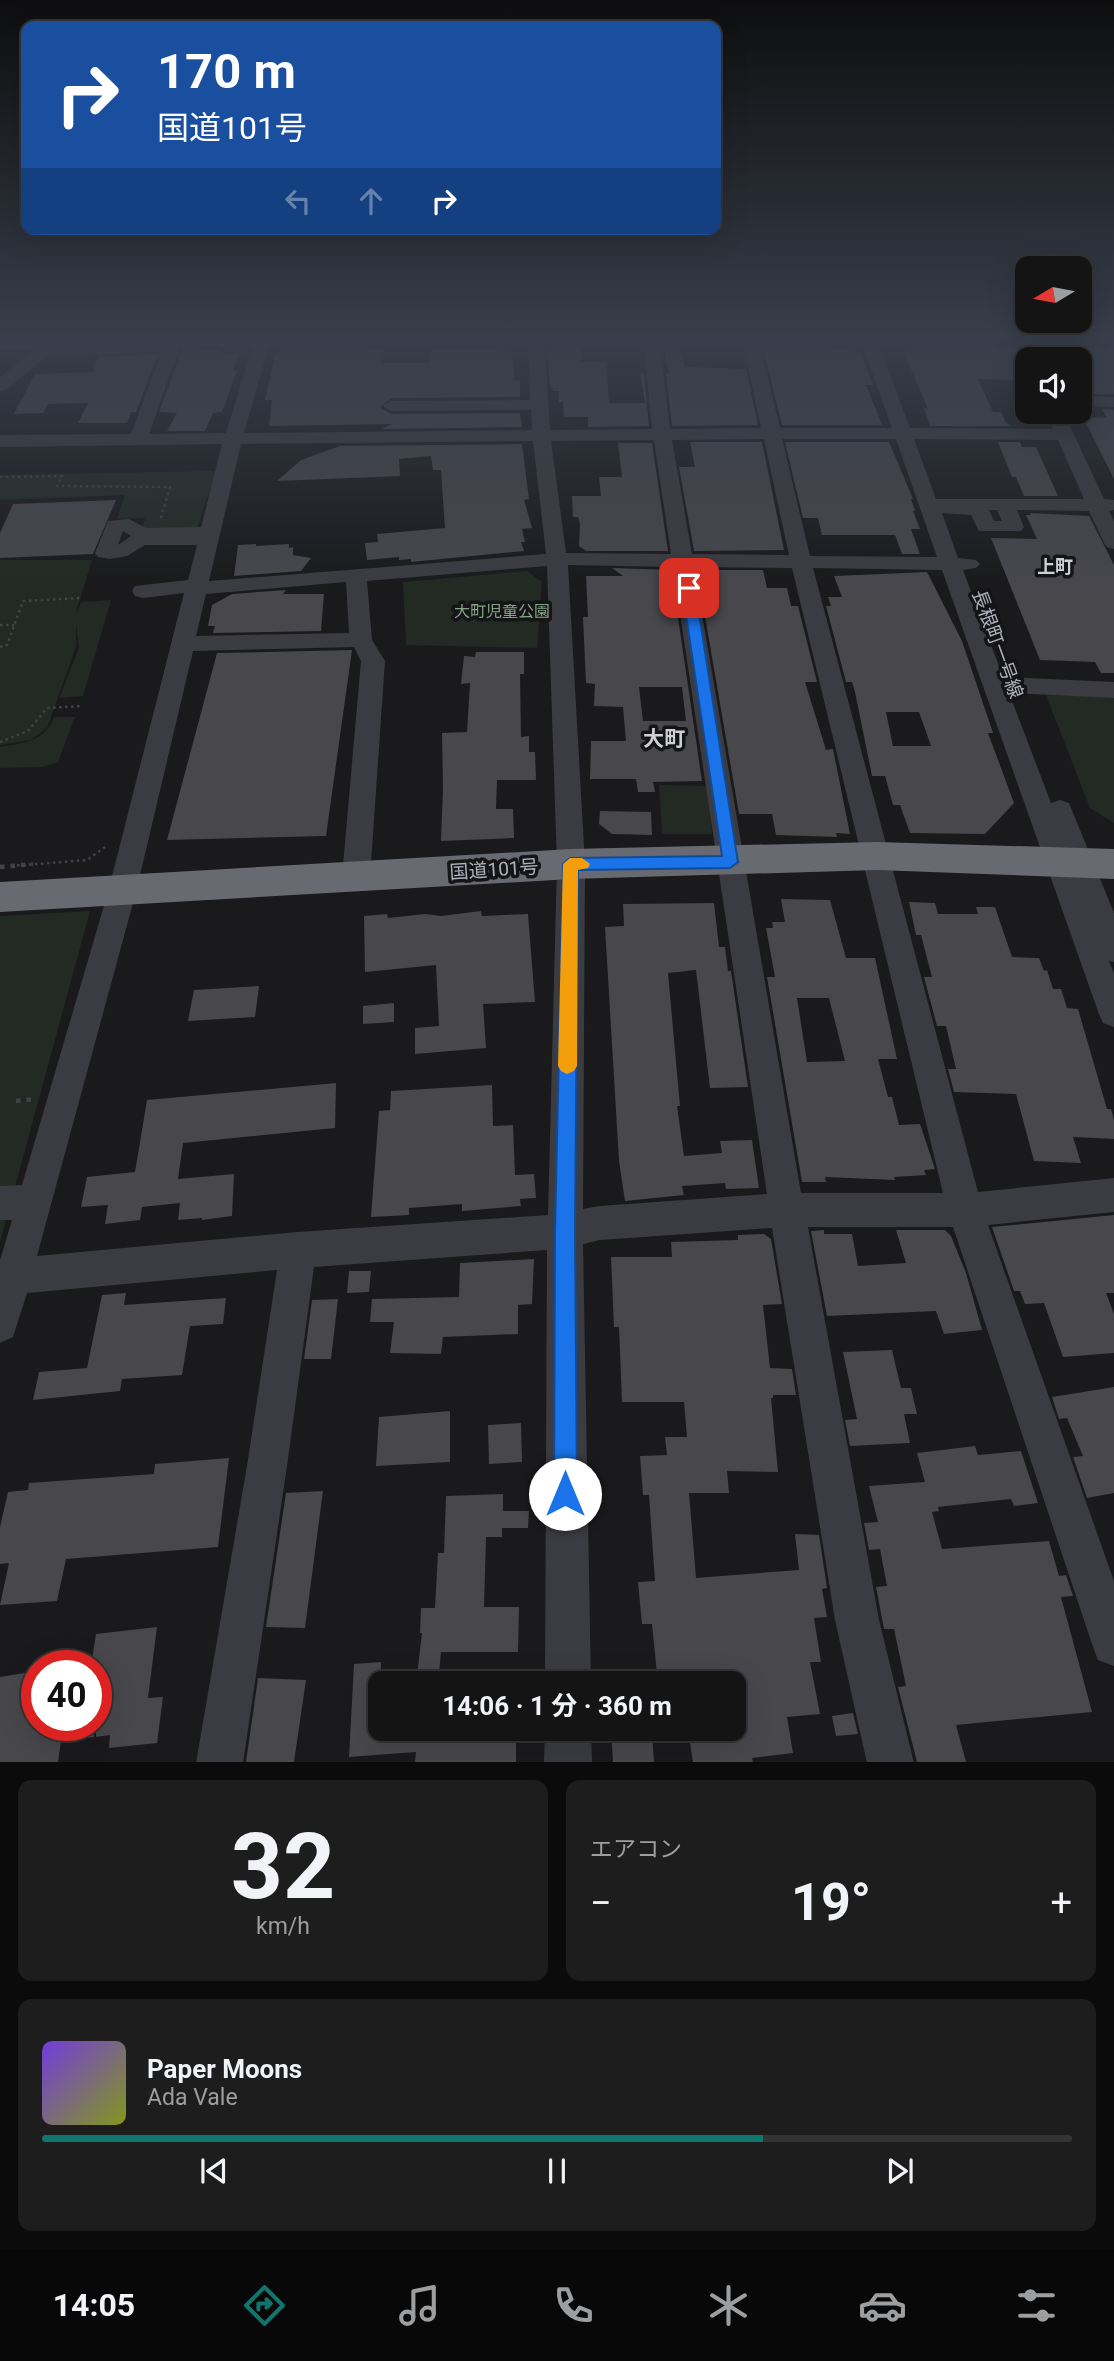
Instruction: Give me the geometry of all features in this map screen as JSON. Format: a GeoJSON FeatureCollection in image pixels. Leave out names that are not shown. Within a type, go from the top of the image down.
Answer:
{"type":"FeatureCollection","features":[{"type":"Feature","properties":{"kind":"highway","name":"国道101号"},"geometry":{"type":"LineString","coordinates":[[0,897],[570,864],[730,862],[877,856],[1085,864]]}},
{"type":"Feature","properties":{"kind":"street"},"geometry":{"type":"LineString","coordinates":[[138,439],[144,420]]}},
{"type":"Feature","properties":{"kind":"street"},"geometry":{"type":"LineString","coordinates":[[1,1317],[13,1237],[122,892],[238,420]]}},
{"type":"Feature","properties":{"kind":"street"},"geometry":{"type":"LineString","coordinates":[[536,420],[547,509],[557,559],[570,864],[565,1231],[568,1671]]}},
{"type":"Feature","properties":{"kind":"street"},"geometry":{"type":"LineString","coordinates":[[661,420],[730,862],[857,1620],[891,1762]]}},
{"type":"Feature","properties":{"kind":"street"},"geometry":{"type":"LineString","coordinates":[[767,420],[965,1210],[1114,1644]]}},
{"type":"Feature","properties":{"kind":"street"},"geometry":{"type":"LineString","coordinates":[[904,420],[961,564],[1003,684],[1085,864],[1114,950]]}},
{"type":"Feature","properties":{"kind":"street","name":"長根町一号線"},"geometry":{"type":"LineString","coordinates":[[906,420],[945,506],[961,564]]}},
{"type":"Feature","properties":{"kind":"street"},"geometry":{"type":"LineString","coordinates":[[1059,424],[1105,505],[1114,543]]}},
{"type":"Feature","properties":{"kind":"street"},"geometry":{"type":"LineString","coordinates":[[0,441],[909,432],[1063,435]]}},
{"type":"Feature","properties":{"kind":"street"},"geometry":{"type":"LineString","coordinates":[[945,506],[1105,505]]}},
{"type":"Feature","properties":{"kind":"street"},"geometry":{"type":"LineString","coordinates":[[115,525],[130,525],[141,534],[210,536],[139,539],[135,545],[118,553],[105,553],[115,525]]}},
{"type":"Feature","properties":{"kind":"street"},"geometry":{"type":"LineString","coordinates":[[143,591],[557,559],[961,564]]}},
{"type":"Feature","properties":{"kind":"street"},"geometry":{"type":"LineString","coordinates":[[356,575],[361,640],[373,661],[356,877]]}},
{"type":"Feature","properties":{"kind":"street"},"geometry":{"type":"LineString","coordinates":[[184,644],[361,640]]}},
{"type":"Feature","properties":{"kind":"street"},"geometry":{"type":"LineString","coordinates":[[1003,684],[1114,690]]}},
{"type":"Feature","properties":{"kind":"street"},"geometry":{"type":"LineString","coordinates":[[1085,864],[1114,1014]]}},
{"type":"Feature","properties":{"kind":"street"},"geometry":{"type":"LineString","coordinates":[[13,1237],[298,1250],[565,1231],[600,1223],[789,1210],[965,1210],[1114,1195]]}},
{"type":"Feature","properties":{"kind":"street"},"geometry":{"type":"LineString","coordinates":[[219,1762],[267,1466],[298,1250]]}},
{"type":"Feature","properties":{"kind":"street"},"geometry":{"type":"LineString","coordinates":[[568,1741],[568,1762]]}},
{"type":"Feature","properties":{"kind":"path"},"geometry":{"type":"LineString","coordinates":[[0,479],[62,476],[57,486],[170,486],[157,533]]}},
{"type":"Feature","properties":{"kind":"path"},"geometry":{"type":"LineString","coordinates":[[0,647],[6,645],[23,601],[80,598]]}},
{"type":"Feature","properties":{"kind":"path"},"geometry":{"type":"LineString","coordinates":[[0,625],[14,625]]}},
{"type":"Feature","properties":{"kind":"path"},"geometry":{"type":"LineString","coordinates":[[0,742],[19,739],[38,722],[47,708],[82,706]]}},
{"type":"Feature","properties":{"kind":"path"},"geometry":{"type":"LineString","coordinates":[[0,867],[87,860],[115,841]]}},
{"type":"Feature","properties":{"kind":"green space"},"geometry":{"type":"Polygon","coordinates":[[[216,471],[198,526],[192,530],[141,532],[145,518],[117,519],[125,495],[0,500],[0,475],[216,471]]]}},
{"type":"Feature","properties":{"kind":"green space"},"geometry":{"type":"Polygon","coordinates":[[[0,560],[92,560],[75,616],[81,602],[111,600],[83,696],[59,698],[79,648],[76,624],[76,647],[47,728],[31,740],[0,745],[0,560]]]}},
{"type":"Feature","properties":{"kind":"green space","name":"大町児童公園"},"geometry":{"type":"Polygon","coordinates":[[[527,571],[542,582],[537,648],[406,645],[403,582],[527,571]]]}},
{"type":"Feature","properties":{"kind":"green space"},"geometry":{"type":"Polygon","coordinates":[[[1046,695],[1114,697],[1114,823],[1090,808],[1046,695]]]}},
{"type":"Feature","properties":{"kind":"green space"},"geometry":{"type":"Polygon","coordinates":[[[54,717],[75,717],[58,762],[43,767],[0,768],[0,747],[32,740],[45,732],[54,717]]]}},
{"type":"Feature","properties":{"kind":"green space"},"geometry":{"type":"Polygon","coordinates":[[[659,785],[708,786],[712,834],[662,834],[659,785]]]}},
{"type":"Feature","properties":{"kind":"green space"},"geometry":{"type":"Polygon","coordinates":[[[90,911],[0,1242],[0,916],[90,911]]]}},
{"type":"Feature","properties":{"kind":"building"},"geometry":{"type":"Polygon","coordinates":[[[79,420],[128,420],[127,423],[78,423],[79,420]]]}},
{"type":"Feature","properties":{"kind":"building"},"geometry":{"type":"Polygon","coordinates":[[[173,420],[210,420],[205,431],[167,431],[173,420]]]}},
{"type":"Feature","properties":{"kind":"building"},"geometry":{"type":"Polygon","coordinates":[[[270,420],[521,420],[522,427],[381,429],[393,424],[269,426],[270,420]]]}},
{"type":"Feature","properties":{"kind":"building"},"geometry":{"type":"Polygon","coordinates":[[[588,420],[648,420],[649,426],[588,427],[588,420]]]}},
{"type":"Feature","properties":{"kind":"building"},"geometry":{"type":"Polygon","coordinates":[[[671,420],[757,420],[758,425],[672,426],[671,420]]]}},
{"type":"Feature","properties":{"kind":"building"},"geometry":{"type":"Polygon","coordinates":[[[781,420],[880,420],[882,425],[782,425],[781,420]]]}},
{"type":"Feature","properties":{"kind":"building"},"geometry":{"type":"Polygon","coordinates":[[[928,420],[1005,420],[1012,426],[930,426],[928,420]]]}},
{"type":"Feature","properties":{"kind":"building"},"geometry":{"type":"Polygon","coordinates":[[[1092,420],[1114,420],[1114,479],[1086,424],[1092,424],[1092,420]]]}},
{"type":"Feature","properties":{"kind":"building"},"geometry":{"type":"Polygon","coordinates":[[[690,442],[762,442],[784,550],[694,551],[679,467],[695,467],[690,442]]]}},
{"type":"Feature","properties":{"kind":"building"},"geometry":{"type":"Polygon","coordinates":[[[785,442],[889,442],[913,499],[913,511],[920,529],[911,529],[920,554],[902,554],[895,535],[822,535],[818,518],[803,518],[785,442]]]}},
{"type":"Feature","properties":{"kind":"building"},"geometry":{"type":"Polygon","coordinates":[[[998,442],[1020,442],[1022,447],[1036,447],[1058,496],[1024,496],[1016,477],[1012,477],[998,442]]]}},
{"type":"Feature","properties":{"kind":"building"},"geometry":{"type":"Polygon","coordinates":[[[618,443],[652,443],[668,551],[586,551],[579,546],[580,523],[578,517],[573,517],[572,496],[601,496],[599,477],[622,477],[618,443]]]}},
{"type":"Feature","properties":{"kind":"building"},"geometry":{"type":"Polygon","coordinates":[[[522,444],[529,499],[524,500],[532,528],[522,529],[525,542],[521,542],[524,551],[411,562],[411,559],[399,560],[399,557],[367,560],[365,543],[378,542],[377,534],[445,528],[441,470],[433,470],[431,456],[399,459],[400,476],[277,481],[301,460],[340,446],[522,444]]]}},
{"type":"Feature","properties":{"kind":"building"},"geometry":{"type":"Polygon","coordinates":[[[116,500],[93,554],[0,558],[0,533],[13,504],[116,500]]]}},
{"type":"Feature","properties":{"kind":"building"},"geometry":{"type":"Polygon","coordinates":[[[1030,513],[1089,516],[1114,565],[1114,673],[1101,673],[1095,662],[1040,660],[991,538],[1037,539],[1026,515],[1031,515],[1030,513]]]}},
{"type":"Feature","properties":{"kind":"building"},"geometry":{"type":"Polygon","coordinates":[[[289,544],[289,548],[293,547],[293,555],[311,558],[301,571],[234,576],[238,545],[289,544]]]}},
{"type":"Feature","properties":{"kind":"building"},"geometry":{"type":"Polygon","coordinates":[[[612,568],[671,570],[702,781],[653,782],[655,792],[638,792],[636,779],[590,779],[591,741],[626,741],[623,707],[594,706],[595,684],[586,683],[583,617],[588,617],[586,576],[623,576],[612,568]],[[639,687],[643,721],[686,721],[682,687],[639,687]]]}},
{"type":"Feature","properties":{"kind":"building"},"geometry":{"type":"Polygon","coordinates":[[[697,570],[763,570],[767,588],[787,588],[791,606],[798,606],[817,682],[805,682],[826,750],[833,749],[850,834],[836,833],[837,837],[776,835],[772,814],[739,814],[697,570]]]}},
{"type":"Feature","properties":{"kind":"building"},"geometry":{"type":"Polygon","coordinates":[[[927,572],[962,641],[993,733],[988,733],[1014,803],[985,834],[910,833],[900,805],[893,805],[885,776],[872,776],[855,692],[852,682],[846,682],[826,606],[831,606],[828,597],[842,597],[834,576],[927,572]],[[886,712],[893,746],[931,746],[919,712],[886,712]]]}},
{"type":"Feature","properties":{"kind":"building"},"geometry":{"type":"Polygon","coordinates":[[[286,590],[283,594],[324,594],[321,631],[213,633],[215,626],[208,626],[212,605],[232,594],[286,590]]]}},
{"type":"Feature","properties":{"kind":"building"},"geometry":{"type":"Polygon","coordinates":[[[352,650],[326,836],[167,840],[217,653],[352,650]]]}},
{"type":"Feature","properties":{"kind":"building"},"geometry":{"type":"Polygon","coordinates":[[[476,652],[524,652],[524,674],[520,674],[521,737],[529,736],[529,752],[535,752],[536,780],[497,780],[496,809],[513,809],[514,838],[441,841],[442,733],[467,732],[470,683],[461,684],[464,656],[475,657],[476,652]]]}},
{"type":"Feature","properties":{"kind":"building"},"geometry":{"type":"Polygon","coordinates":[[[600,811],[651,812],[652,835],[612,834],[599,824],[600,811]]]}},
{"type":"Feature","properties":{"kind":"building"},"geometry":{"type":"Polygon","coordinates":[[[781,899],[830,900],[846,958],[875,958],[897,1059],[878,1059],[899,1125],[920,1124],[935,1169],[924,1170],[926,1175],[894,1177],[895,1180],[825,1177],[826,1182],[802,1182],[767,977],[775,977],[766,928],[773,928],[772,922],[785,922],[781,899]],[[797,998],[807,1062],[845,1061],[829,998],[797,998]]]}},
{"type":"Feature","properties":{"kind":"building"},"geometry":{"type":"Polygon","coordinates":[[[909,902],[935,903],[938,914],[978,914],[976,907],[995,907],[1012,957],[1039,958],[1044,971],[1047,970],[1053,989],[1061,989],[1067,1008],[1078,1009],[1107,1109],[1111,1109],[1114,1139],[1073,1137],[1081,1163],[1034,1161],[1016,1094],[954,1092],[948,1069],[956,1069],[946,1026],[937,1026],[924,977],[932,977],[921,935],[916,935],[909,902]]]}},
{"type":"Feature","properties":{"kind":"building"},"geometry":{"type":"Polygon","coordinates":[[[714,903],[719,947],[725,947],[728,971],[731,971],[748,1087],[710,1088],[696,970],[668,973],[680,1106],[677,1106],[684,1156],[722,1153],[720,1141],[752,1140],[759,1188],[726,1189],[725,1183],[682,1186],[684,1195],[625,1201],[619,1161],[605,927],[624,926],[623,904],[714,903]]]}},
{"type":"Feature","properties":{"kind":"building"},"geometry":{"type":"Polygon","coordinates":[[[481,911],[482,916],[528,914],[535,1002],[483,1004],[486,1048],[415,1054],[415,1028],[439,1026],[436,965],[365,972],[364,916],[441,916],[481,911]]]}},
{"type":"Feature","properties":{"kind":"building"},"geometry":{"type":"Polygon","coordinates":[[[259,986],[255,1017],[188,1021],[194,990],[259,986]]]}},
{"type":"Feature","properties":{"kind":"building"},"geometry":{"type":"Polygon","coordinates":[[[394,1003],[394,1022],[363,1024],[363,1006],[394,1003]]]}},
{"type":"Feature","properties":{"kind":"building"},"geometry":{"type":"Polygon","coordinates":[[[336,1083],[335,1128],[183,1143],[178,1179],[234,1174],[232,1216],[178,1220],[180,1203],[142,1207],[140,1220],[105,1224],[108,1205],[81,1207],[87,1177],[135,1172],[147,1100],[336,1083]]]}},
{"type":"Feature","properties":{"kind":"building"},"geometry":{"type":"Polygon","coordinates":[[[492,1085],[493,1126],[513,1125],[515,1175],[534,1174],[536,1198],[520,1199],[521,1206],[462,1211],[462,1204],[409,1208],[409,1215],[371,1217],[379,1111],[390,1110],[391,1091],[492,1085]]]}},
{"type":"Feature","properties":{"kind":"building"},"geometry":{"type":"Polygon","coordinates":[[[1114,1215],[1114,1293],[1106,1293],[1114,1314],[1114,1353],[1063,1357],[1044,1303],[1025,1304],[1020,1291],[1014,1291],[992,1227],[1114,1215]]]}},
{"type":"Feature","properties":{"kind":"building"},"geometry":{"type":"Polygon","coordinates":[[[824,1230],[824,1234],[852,1234],[858,1266],[906,1263],[896,1230],[945,1230],[951,1236],[966,1273],[982,1330],[944,1334],[936,1311],[827,1316],[811,1231],[824,1230]]]}},
{"type":"Feature","properties":{"kind":"building"},"geometry":{"type":"Polygon","coordinates":[[[764,1234],[771,1239],[782,1304],[763,1305],[770,1368],[792,1369],[796,1395],[773,1395],[771,1398],[778,1472],[727,1471],[729,1493],[689,1493],[696,1578],[799,1570],[795,1534],[819,1535],[827,1588],[822,1589],[827,1617],[814,1618],[821,1662],[810,1662],[820,1714],[787,1717],[793,1753],[752,1758],[753,1762],[693,1762],[690,1743],[746,1741],[746,1671],[657,1671],[652,1624],[642,1624],[638,1582],[655,1581],[649,1495],[643,1495],[640,1456],[667,1455],[665,1437],[687,1437],[684,1402],[622,1402],[619,1327],[614,1327],[611,1257],[672,1257],[671,1242],[738,1240],[738,1235],[764,1234]]]}},
{"type":"Feature","properties":{"kind":"building"},"geometry":{"type":"Polygon","coordinates":[[[534,1259],[532,1304],[518,1305],[518,1334],[443,1337],[441,1354],[390,1353],[394,1322],[370,1322],[372,1299],[459,1297],[460,1263],[534,1259]]]}},
{"type":"Feature","properties":{"kind":"building"},"geometry":{"type":"Polygon","coordinates":[[[349,1271],[371,1271],[369,1292],[347,1293],[349,1271]]]}},
{"type":"Feature","properties":{"kind":"building"},"geometry":{"type":"Polygon","coordinates":[[[126,1293],[124,1305],[226,1298],[223,1324],[190,1326],[182,1375],[122,1379],[120,1391],[33,1400],[39,1372],[87,1368],[102,1295],[126,1293]]]}},
{"type":"Feature","properties":{"kind":"building"},"geometry":{"type":"Polygon","coordinates":[[[338,1299],[331,1359],[304,1359],[312,1300],[338,1299]]]}},
{"type":"Feature","properties":{"kind":"building"},"geometry":{"type":"Polygon","coordinates":[[[892,1350],[901,1388],[911,1388],[917,1414],[904,1414],[910,1443],[850,1446],[845,1420],[857,1419],[843,1352],[892,1350]]]}},
{"type":"Feature","properties":{"kind":"building"},"geometry":{"type":"Polygon","coordinates":[[[1114,1387],[1114,1493],[1087,1498],[1073,1457],[1083,1456],[1067,1418],[1059,1419],[1052,1397],[1114,1387]]]}},
{"type":"Feature","properties":{"kind":"building"},"geometry":{"type":"Polygon","coordinates":[[[450,1411],[450,1462],[376,1466],[379,1417],[450,1411]]]}},
{"type":"Feature","properties":{"kind":"building"},"geometry":{"type":"Polygon","coordinates":[[[521,1423],[522,1462],[489,1464],[488,1425],[521,1423]]]}},
{"type":"Feature","properties":{"kind":"building"},"geometry":{"type":"Polygon","coordinates":[[[975,1446],[978,1455],[1021,1451],[1038,1503],[1014,1506],[1011,1499],[938,1507],[939,1511],[932,1512],[942,1549],[1049,1541],[1059,1576],[1066,1575],[1073,1596],[1061,1597],[1092,1712],[956,1725],[966,1762],[917,1762],[898,1687],[906,1686],[894,1629],[884,1629],[876,1587],[887,1586],[880,1549],[869,1550],[864,1523],[878,1522],[869,1486],[925,1482],[917,1453],[975,1446]]]}},
{"type":"Feature","properties":{"kind":"building"},"geometry":{"type":"Polygon","coordinates":[[[229,1458],[218,1547],[66,1559],[57,1601],[0,1605],[9,1563],[0,1564],[0,1527],[8,1492],[28,1490],[29,1483],[154,1474],[155,1464],[229,1458]]]}},
{"type":"Feature","properties":{"kind":"building"},"geometry":{"type":"Polygon","coordinates":[[[323,1491],[305,1628],[266,1627],[286,1493],[323,1491]]]}},
{"type":"Feature","properties":{"kind":"building"},"geometry":{"type":"Polygon","coordinates":[[[503,1494],[503,1511],[529,1511],[528,1528],[502,1528],[502,1537],[486,1537],[484,1607],[519,1607],[518,1652],[441,1652],[439,1671],[418,1671],[422,1633],[421,1608],[435,1608],[438,1553],[444,1553],[446,1496],[503,1494]]]}},
{"type":"Feature","properties":{"kind":"building"},"geometry":{"type":"Polygon","coordinates":[[[157,1627],[148,1698],[163,1697],[157,1743],[109,1748],[110,1741],[112,1741],[112,1650],[94,1650],[96,1634],[157,1627]]]}},
{"type":"Feature","properties":{"kind":"building"},"geometry":{"type":"Polygon","coordinates":[[[381,1662],[381,1671],[368,1671],[368,1741],[516,1741],[516,1762],[415,1762],[416,1752],[349,1757],[354,1664],[381,1662]]]}},
{"type":"Feature","properties":{"kind":"building"},"geometry":{"type":"Polygon","coordinates":[[[21,1674],[21,1741],[61,1741],[58,1762],[0,1762],[0,1677],[21,1674]]]}},
{"type":"Feature","properties":{"kind":"building"},"geometry":{"type":"Polygon","coordinates":[[[258,1678],[306,1680],[294,1762],[246,1762],[258,1678]]]}},
{"type":"Feature","properties":{"kind":"building"},"geometry":{"type":"Polygon","coordinates":[[[853,1713],[858,1734],[836,1736],[832,1716],[853,1713]]]}},
{"type":"Feature","properties":{"kind":"building"},"geometry":{"type":"Polygon","coordinates":[[[612,1741],[653,1741],[654,1762],[613,1762],[612,1741]]]}},
{"type":"Feature","properties":{"kind":"slow traffic"},"geometry":{"type":"LineString","coordinates":[[567,1066],[570,864],[582,864]]}},
{"type":"Feature","properties":{"kind":"district","name":"上町"},"geometry":{"type":"Point","coordinates":[1055,567]}},
{"type":"Feature","properties":{"kind":"district","name":"大町"},"geometry":{"type":"Point","coordinates":[664,739]}},
{"type":"Feature","properties":{"kind":"route"},"geometry":{"type":"LineString","coordinates":[[565,1494],[570,864],[730,862],[689,588]]}}]}
